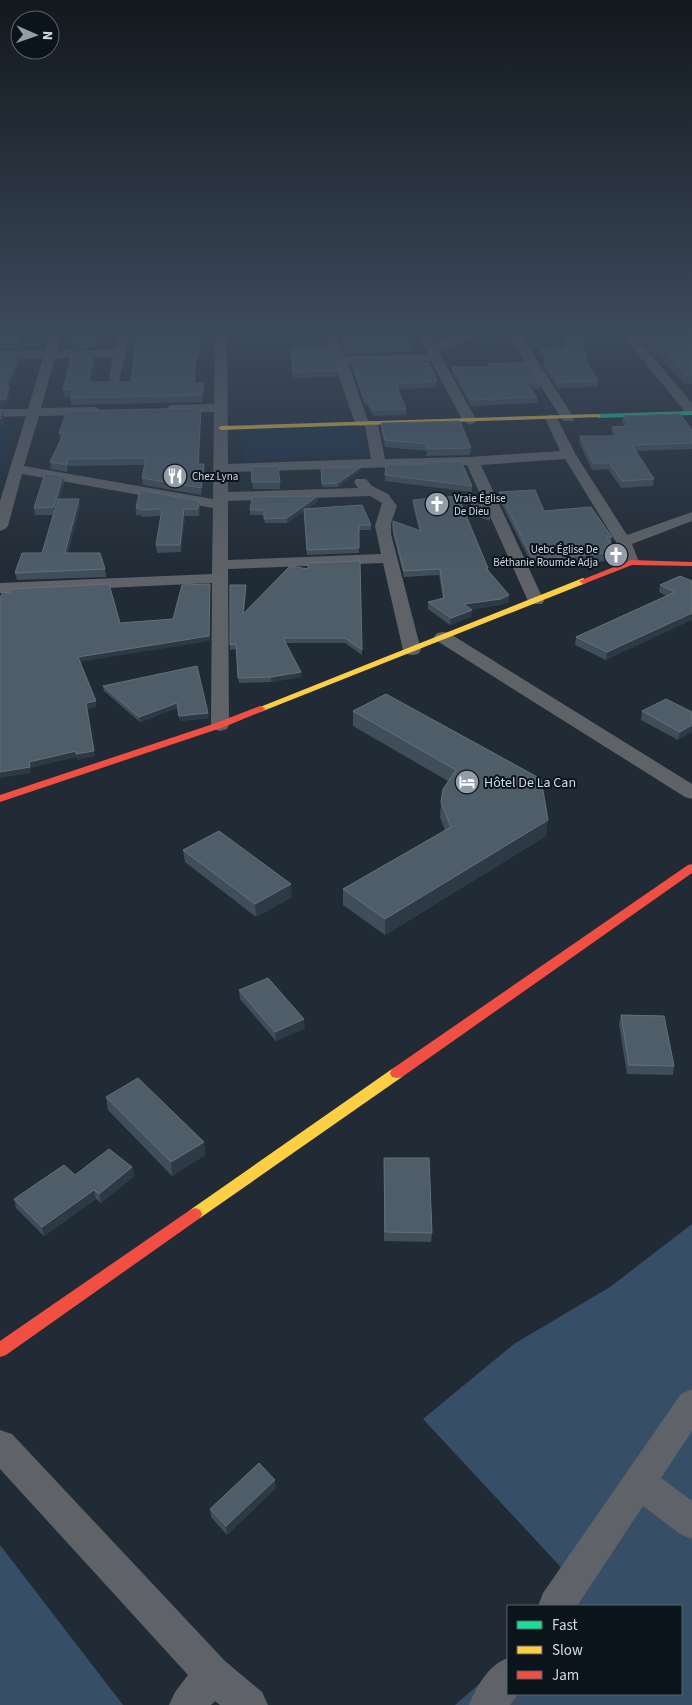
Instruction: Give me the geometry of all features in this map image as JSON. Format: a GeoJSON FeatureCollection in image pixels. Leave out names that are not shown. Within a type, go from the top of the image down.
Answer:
{"type":"FeatureCollection","features":[{"type":"Feature","properties":{"kind":"street"},"geometry":{"type":"LineString","coordinates":[[0,526],[33,414]]}},
{"type":"Feature","properties":{"kind":"street"},"geometry":{"type":"LineString","coordinates":[[220,725],[221,414]]}},
{"type":"Feature","properties":{"kind":"street"},"geometry":{"type":"LineString","coordinates":[[363,414],[367,424],[372,463],[361,484],[369,492]]}},
{"type":"Feature","properties":{"kind":"street"},"geometry":{"type":"LineString","coordinates":[[466,414],[470,421]]}},
{"type":"Feature","properties":{"kind":"street"},"geometry":{"type":"LineString","coordinates":[[565,414],[568,418]]}},
{"type":"Feature","properties":{"kind":"street"},"geometry":{"type":"LineString","coordinates":[[221,428],[660,414]]}},
{"type":"Feature","properties":{"kind":"street"},"geometry":{"type":"LineString","coordinates":[[552,418],[569,455],[624,542],[631,562]]}},
{"type":"Feature","properties":{"kind":"street"},"geometry":{"type":"LineString","coordinates":[[221,468],[472,461],[569,455]]}},
{"type":"Feature","properties":{"kind":"street"},"geometry":{"type":"LineString","coordinates":[[472,461],[536,601]]}},
{"type":"Feature","properties":{"kind":"street"},"geometry":{"type":"LineString","coordinates":[[16,469],[221,501],[369,492],[385,498],[389,509],[384,518],[383,527],[412,650]]}},
{"type":"Feature","properties":{"kind":"street"},"geometry":{"type":"LineString","coordinates":[[624,542],[692,516]]}},
{"type":"Feature","properties":{"kind":"street"},"geometry":{"type":"LineString","coordinates":[[0,588],[390,558]]}},
{"type":"Feature","properties":{"kind":"street"},"geometry":{"type":"LineString","coordinates":[[0,799],[220,725],[631,562],[692,564]]}},
{"type":"Feature","properties":{"kind":"street"},"geometry":{"type":"LineString","coordinates":[[443,637],[692,793]]}},
{"type":"Feature","properties":{"kind":"street"},"geometry":{"type":"LineString","coordinates":[[0,1350],[638,904],[691,869]]}},
{"type":"Feature","properties":{"kind":"street"},"geometry":{"type":"LineString","coordinates":[[557,1605],[692,1404]]}},
{"type":"Feature","properties":{"kind":"street"},"geometry":{"type":"LineString","coordinates":[[0,1445],[212,1674],[249,1705]]}},
{"type":"Feature","properties":{"kind":"street"},"geometry":{"type":"LineString","coordinates":[[640,1483],[692,1522]]}},
{"type":"Feature","properties":{"kind":"street"},"geometry":{"type":"LineString","coordinates":[[188,1705],[212,1674]]}},
{"type":"Feature","properties":{"kind":"street"},"geometry":{"type":"LineString","coordinates":[[488,1705],[507,1677]]}},
{"type":"Feature","properties":{"kind":"shaded area"},"geometry":{"type":"Polygon","coordinates":[[[0,421],[14,425],[0,468],[0,421]]]}},
{"type":"Feature","properties":{"kind":"shaded area"},"geometry":{"type":"Polygon","coordinates":[[[356,422],[368,455],[244,461],[237,428],[356,422]]]}},
{"type":"Feature","properties":{"kind":"shaded area"},"geometry":{"type":"Polygon","coordinates":[[[692,1224],[692,1705],[455,1705],[507,1660],[507,1695],[682,1695],[682,1605],[570,1605],[584,1592],[423,1419],[514,1344],[610,1287],[692,1224]]]}},
{"type":"Feature","properties":{"kind":"shaded area"},"geometry":{"type":"Polygon","coordinates":[[[0,1545],[123,1705],[0,1705],[0,1545]]]}},
{"type":"Feature","properties":{"kind":"building"},"geometry":{"type":"Polygon","coordinates":[[[66,414],[201,414],[198,464],[204,464],[201,488],[142,478],[146,458],[68,459],[67,465],[50,462],[64,433],[59,433],[66,414]]]}},
{"type":"Feature","properties":{"kind":"building"},"geometry":{"type":"Polygon","coordinates":[[[680,414],[692,430],[692,443],[632,445],[654,479],[622,481],[609,463],[593,463],[580,436],[618,436],[612,427],[629,426],[623,416],[680,414]]]}},
{"type":"Feature","properties":{"kind":"building"},"geometry":{"type":"Polygon","coordinates":[[[460,421],[471,448],[427,449],[427,444],[385,440],[381,423],[460,421]]]}},
{"type":"Feature","properties":{"kind":"building"},"geometry":{"type":"Polygon","coordinates":[[[461,461],[472,486],[385,475],[386,464],[426,464],[426,462],[461,461]]]}},
{"type":"Feature","properties":{"kind":"building"},"geometry":{"type":"Polygon","coordinates":[[[278,466],[280,482],[252,482],[251,467],[278,466]]]}},
{"type":"Feature","properties":{"kind":"building"},"geometry":{"type":"Polygon","coordinates":[[[361,467],[338,483],[322,484],[321,468],[361,467]]]}},
{"type":"Feature","properties":{"kind":"building"},"geometry":{"type":"Polygon","coordinates":[[[45,473],[63,476],[54,507],[34,508],[45,473]]]}},
{"type":"Feature","properties":{"kind":"building"},"geometry":{"type":"Polygon","coordinates":[[[140,490],[199,501],[198,509],[184,509],[180,545],[156,545],[162,509],[140,510],[140,508],[136,508],[140,490]]]}},
{"type":"Feature","properties":{"kind":"building"},"geometry":{"type":"Polygon","coordinates":[[[535,490],[544,511],[591,507],[612,537],[607,537],[617,552],[533,560],[499,492],[535,490]]]}},
{"type":"Feature","properties":{"kind":"building"},"geometry":{"type":"Polygon","coordinates":[[[318,496],[287,518],[264,519],[264,510],[250,510],[252,497],[318,496]]]}},
{"type":"Feature","properties":{"kind":"building"},"geometry":{"type":"Polygon","coordinates":[[[458,496],[488,568],[486,568],[509,595],[501,599],[464,604],[472,610],[451,618],[428,602],[444,598],[440,569],[404,571],[393,528],[393,521],[421,531],[413,500],[458,496]]]}},
{"type":"Feature","properties":{"kind":"building"},"geometry":{"type":"Polygon","coordinates":[[[472,496],[481,496],[490,517],[471,510],[472,496]]]}},
{"type":"Feature","properties":{"kind":"building"},"geometry":{"type":"Polygon","coordinates":[[[58,499],[79,499],[65,553],[100,553],[105,569],[15,573],[22,553],[42,553],[58,499]]]}},
{"type":"Feature","properties":{"kind":"building"},"geometry":{"type":"Polygon","coordinates":[[[362,505],[371,525],[359,525],[359,548],[307,550],[304,509],[362,505]]]}},
{"type":"Feature","properties":{"kind":"building"},"geometry":{"type":"Polygon","coordinates":[[[360,561],[362,650],[345,638],[283,638],[301,672],[271,677],[238,678],[236,644],[230,645],[230,585],[246,585],[243,614],[290,566],[308,569],[308,563],[360,561]]]}},
{"type":"Feature","properties":{"kind":"building"},"geometry":{"type":"Polygon","coordinates":[[[680,576],[692,581],[692,613],[607,652],[576,637],[675,592],[660,585],[680,576]]]}},
{"type":"Feature","properties":{"kind":"building"},"geometry":{"type":"Polygon","coordinates":[[[109,584],[120,623],[173,619],[182,585],[210,584],[209,636],[78,657],[96,701],[86,703],[94,751],[76,754],[76,751],[29,762],[30,767],[0,772],[0,598],[3,592],[10,593],[11,589],[109,584]]]}},
{"type":"Feature","properties":{"kind":"building"},"geometry":{"type":"Polygon","coordinates":[[[197,666],[208,713],[179,716],[177,703],[139,717],[103,686],[197,666]]]}},
{"type":"Feature","properties":{"kind":"building"},"geometry":{"type":"Polygon","coordinates":[[[386,694],[541,779],[548,820],[385,919],[343,889],[451,827],[441,802],[443,789],[456,770],[353,711],[386,694]]]}},
{"type":"Feature","properties":{"kind":"building"},"geometry":{"type":"Polygon","coordinates":[[[666,699],[692,712],[692,725],[680,732],[642,711],[666,699]]]}},
{"type":"Feature","properties":{"kind":"building"},"geometry":{"type":"Polygon","coordinates":[[[219,831],[291,884],[255,904],[183,850],[219,831]]]}},
{"type":"Feature","properties":{"kind":"building"},"geometry":{"type":"Polygon","coordinates":[[[268,978],[304,1019],[275,1032],[239,990],[268,978]]]}},
{"type":"Feature","properties":{"kind":"building"},"geometry":{"type":"Polygon","coordinates":[[[621,1015],[664,1016],[674,1066],[629,1065],[621,1015]]]}},
{"type":"Feature","properties":{"kind":"building"},"geometry":{"type":"Polygon","coordinates":[[[138,1078],[204,1142],[171,1162],[106,1097],[138,1078]]]}},
{"type":"Feature","properties":{"kind":"building"},"geometry":{"type":"Polygon","coordinates":[[[109,1149],[132,1167],[99,1194],[94,1190],[42,1227],[14,1199],[64,1165],[75,1175],[109,1149]]]}},
{"type":"Feature","properties":{"kind":"building"},"geometry":{"type":"Polygon","coordinates":[[[384,1158],[429,1158],[432,1233],[385,1232],[384,1158]]]}},
{"type":"Feature","properties":{"kind":"building"},"geometry":{"type":"Polygon","coordinates":[[[259,1463],[275,1480],[226,1526],[210,1509],[259,1463]]]}},
{"type":"Feature","properties":{"kind":"traffic: fast"},"geometry":{"type":"LineString","coordinates":[[598,416],[674,414]]}},
{"type":"Feature","properties":{"kind":"traffic: slow"},"geometry":{"type":"LineString","coordinates":[[221,428],[598,416]]}},
{"type":"Feature","properties":{"kind":"traffic: slow"},"geometry":{"type":"LineString","coordinates":[[260,709],[583,581]]}},
{"type":"Feature","properties":{"kind":"traffic: slow"},"geometry":{"type":"LineString","coordinates":[[195,1214],[397,1073]]}},
{"type":"Feature","properties":{"kind":"traffic: jam"},"geometry":{"type":"LineString","coordinates":[[583,581],[631,562],[692,564]]}},
{"type":"Feature","properties":{"kind":"traffic: jam"},"geometry":{"type":"LineString","coordinates":[[0,799],[220,725],[260,709]]}},
{"type":"Feature","properties":{"kind":"traffic: jam"},"geometry":{"type":"LineString","coordinates":[[397,1073],[692,868]]}},
{"type":"Feature","properties":{"kind":"traffic: jam"},"geometry":{"type":"LineString","coordinates":[[0,1350],[195,1214]]}},
{"type":"Feature","properties":{"kind":"place","name":"Chez Lyna"},"geometry":{"type":"Point","coordinates":[175,476]}},
{"type":"Feature","properties":{"kind":"place","name":"Vraie Église De Dieu"},"geometry":{"type":"Point","coordinates":[437,504]}},
{"type":"Feature","properties":{"kind":"place","name":"Uebc Église De Béthanie Roumde Adja"},"geometry":{"type":"Point","coordinates":[616,555]}},
{"type":"Feature","properties":{"kind":"place","name":"Hôtel De La Can"},"geometry":{"type":"Point","coordinates":[467,782]}}]}
